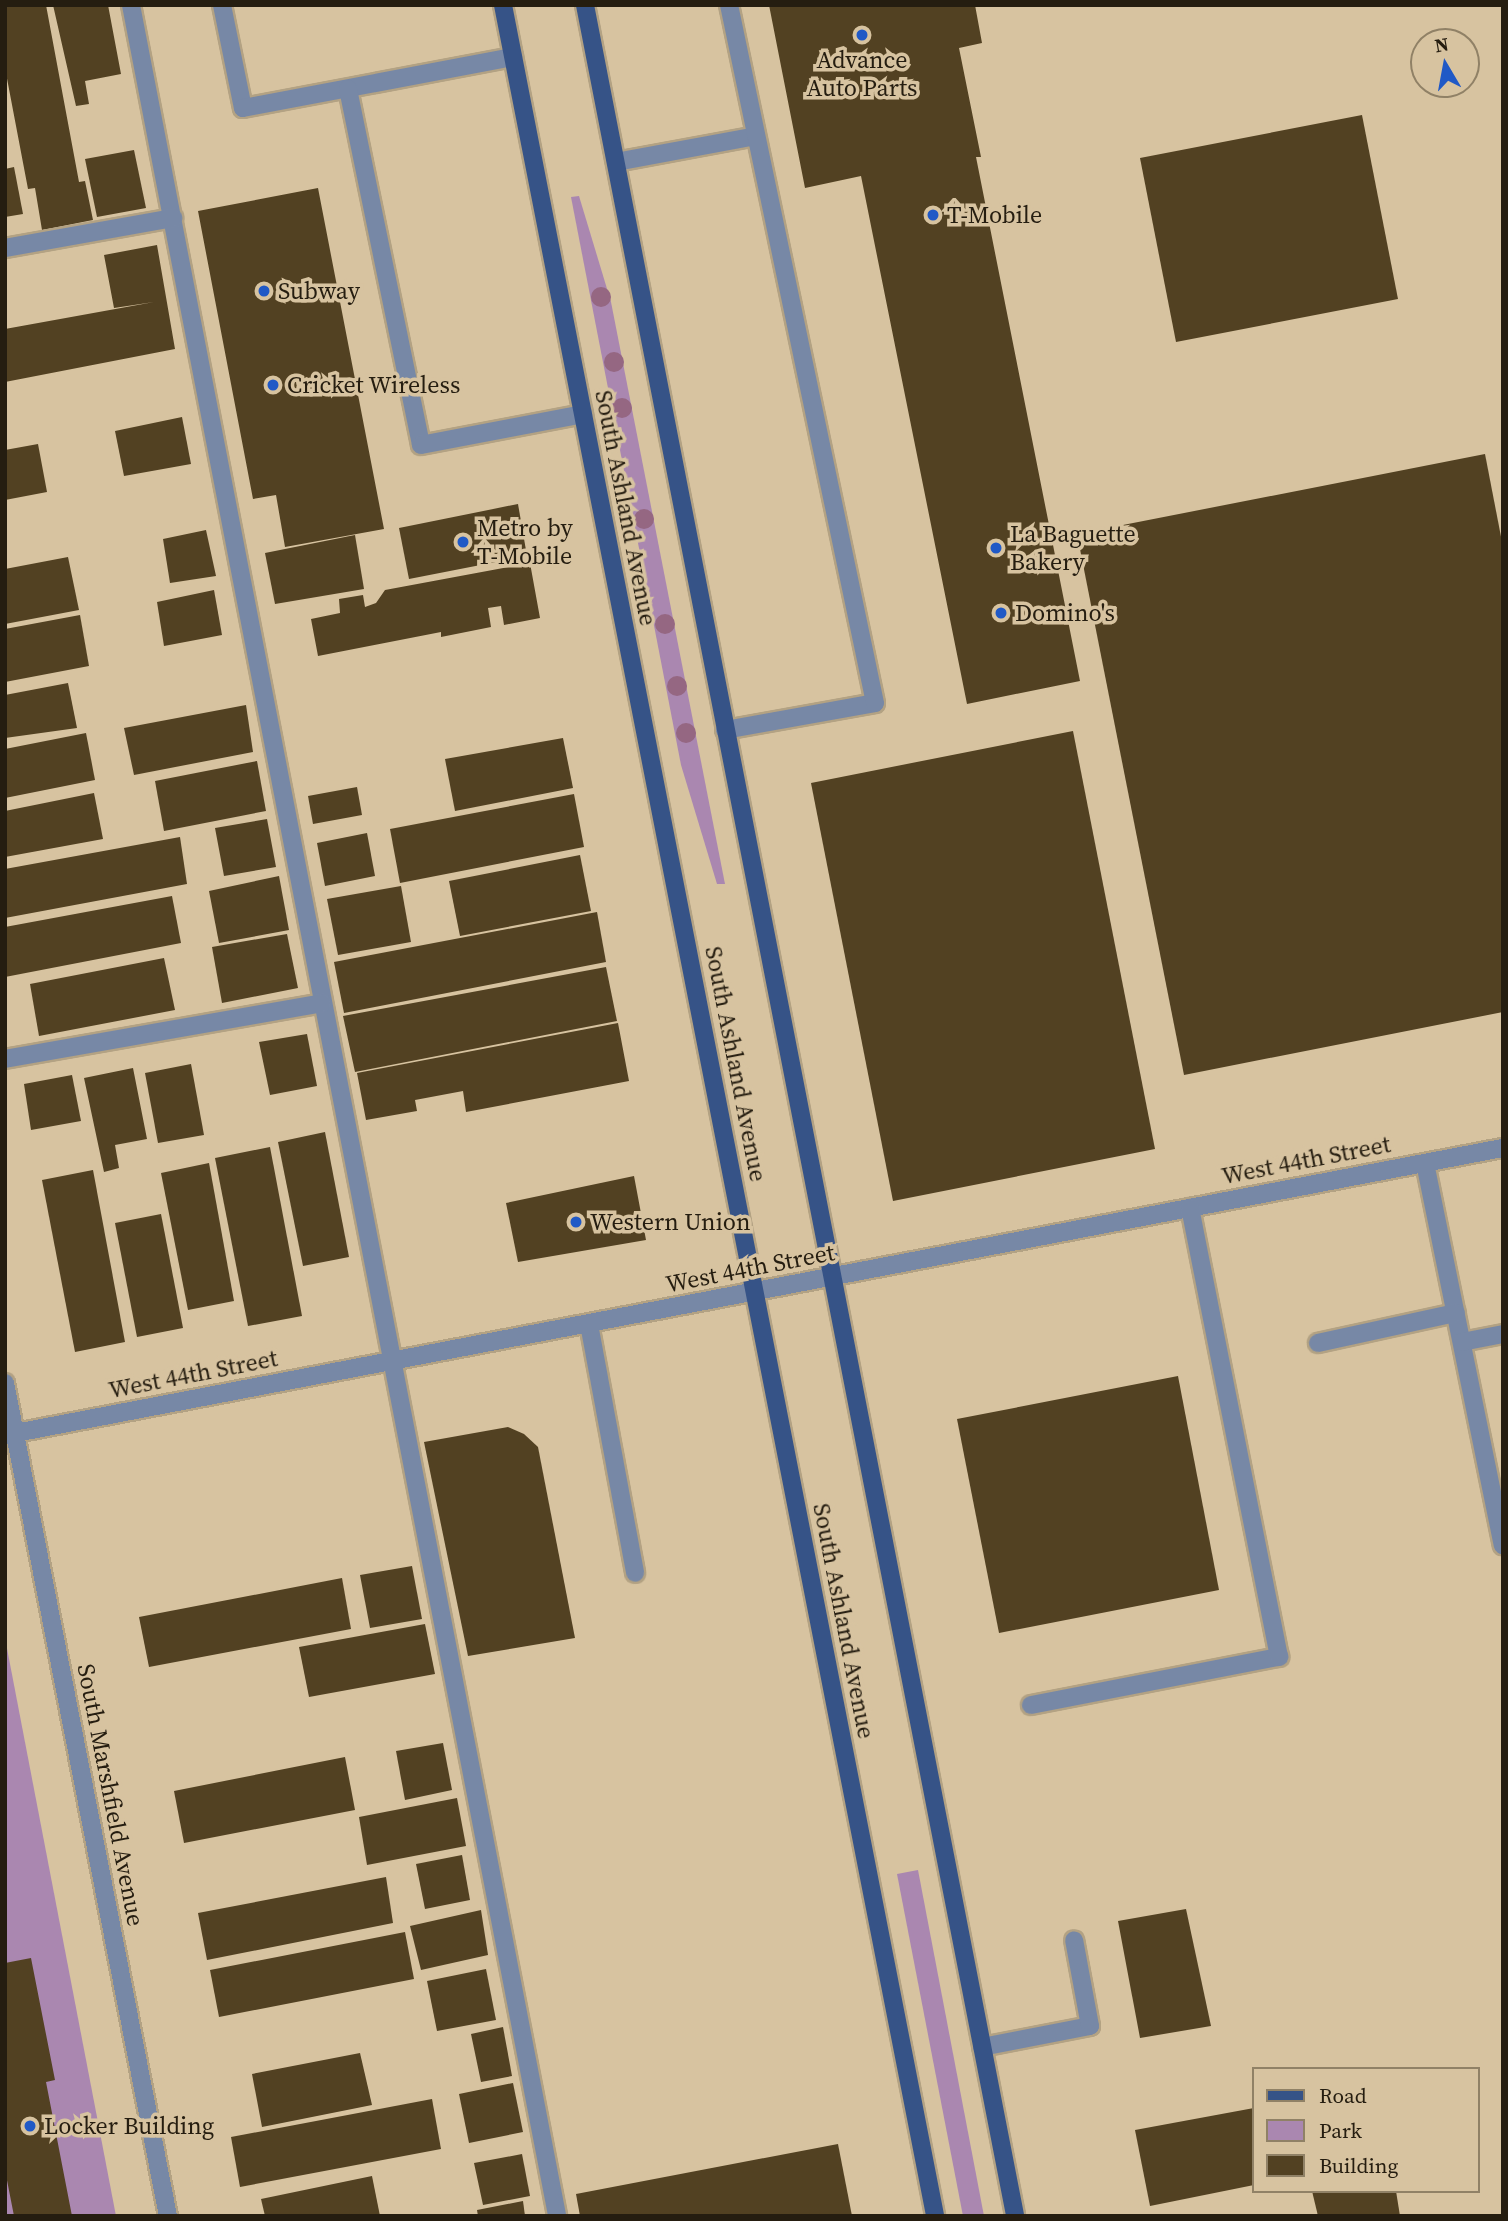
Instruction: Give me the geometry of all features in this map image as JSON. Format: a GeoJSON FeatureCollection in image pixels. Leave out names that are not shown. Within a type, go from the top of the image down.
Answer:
{"type":"FeatureCollection","features":[{"type":"Feature","properties":{"kind":"main road","name":"South Ashland Avenue"},"geometry":{"type":"LineString","coordinates":[[503,5],[935,2216]]}},
{"type":"Feature","properties":{"kind":"main road"},"geometry":{"type":"LineString","coordinates":[[585,5],[1015,2216]]}},
{"type":"Feature","properties":{"kind":"street"},"geometry":{"type":"LineString","coordinates":[[131,5],[321,1003],[557,2216]]}},
{"type":"Feature","properties":{"kind":"street"},"geometry":{"type":"LineString","coordinates":[[222,5],[243,108],[513,57]]}},
{"type":"Feature","properties":{"kind":"street"},"geometry":{"type":"LineString","coordinates":[[724,730],[875,703],[729,5]]}},
{"type":"Feature","properties":{"kind":"street"},"geometry":{"type":"LineString","coordinates":[[348,89],[421,445],[583,414]]}},
{"type":"Feature","properties":{"kind":"street"},"geometry":{"type":"LineString","coordinates":[[616,162],[756,136]]}},
{"type":"Feature","properties":{"kind":"street"},"geometry":{"type":"LineString","coordinates":[[5,248],[173,218]]}},
{"type":"Feature","properties":{"kind":"street"},"geometry":{"type":"LineString","coordinates":[[5,1059],[321,1003]]}},
{"type":"Feature","properties":{"kind":"street","name":"West 44th Street"},"geometry":{"type":"LineString","coordinates":[[10,1434],[1503,1147]]}},
{"type":"Feature","properties":{"kind":"street"},"geometry":{"type":"LineString","coordinates":[[1426,1163],[1503,1545]]}},
{"type":"Feature","properties":{"kind":"street"},"geometry":{"type":"LineString","coordinates":[[1031,1705],[1279,1657],[1190,1208]]}},
{"type":"Feature","properties":{"kind":"street"},"geometry":{"type":"LineString","coordinates":[[1318,1343],[1456,1313]]}},
{"type":"Feature","properties":{"kind":"street"},"geometry":{"type":"LineString","coordinates":[[589,1324],[635,1573]]}},
{"type":"Feature","properties":{"kind":"street"},"geometry":{"type":"LineString","coordinates":[[1462,1342],[1503,1334]]}},
{"type":"Feature","properties":{"kind":"street","name":"South Marshfield Avenue"},"geometry":{"type":"LineString","coordinates":[[5,1383],[10,1434],[169,2216]]}},
{"type":"Feature","properties":{"kind":"street"},"geometry":{"type":"LineString","coordinates":[[982,2047],[1090,2026],[1074,1940]]}},
{"type":"Feature","properties":{"kind":"green space"},"geometry":{"type":"Polygon","coordinates":[[[579,196],[611,302],[725,884],[717,884],[681,765],[571,197],[579,196]]]}},
{"type":"Feature","properties":{"kind":"green space"},"geometry":{"type":"Polygon","coordinates":[[[5,1638],[116,2216],[5,2216],[5,1638]]]}},
{"type":"Feature","properties":{"kind":"green space"},"geometry":{"type":"Polygon","coordinates":[[[918,1870],[984,2216],[963,2216],[897,1874],[918,1870]]]}},
{"type":"Feature","properties":{"kind":"building"},"geometry":{"type":"Polygon","coordinates":[[[5,5],[46,5],[79,182],[85,181],[93,220],[42,230],[35,188],[28,189],[5,68],[5,5]]]}},
{"type":"Feature","properties":{"kind":"building"},"geometry":{"type":"Polygon","coordinates":[[[53,5],[108,5],[121,74],[85,81],[89,104],[76,106],[53,5]]]}},
{"type":"Feature","properties":{"kind":"building"},"geometry":{"type":"Polygon","coordinates":[[[769,5],[975,5],[982,43],[959,48],[981,157],[976,157],[1080,681],[967,704],[861,176],[805,188],[769,5]]]}},
{"type":"Feature","properties":{"kind":"building"},"geometry":{"type":"Polygon","coordinates":[[[1362,115],[1398,299],[1176,342],[1140,158],[1362,115]]]}},
{"type":"Feature","properties":{"kind":"building"},"geometry":{"type":"Polygon","coordinates":[[[134,150],[146,208],[97,217],[85,159],[134,150]]]}},
{"type":"Feature","properties":{"kind":"building"},"geometry":{"type":"Polygon","coordinates":[[[14,167],[23,214],[5,217],[5,169],[14,167]]]}},
{"type":"Feature","properties":{"kind":"building"},"geometry":{"type":"Polygon","coordinates":[[[318,188],[384,529],[285,547],[276,495],[253,499],[198,211],[318,188]]]}},
{"type":"Feature","properties":{"kind":"building"},"geometry":{"type":"Polygon","coordinates":[[[157,245],[175,349],[5,382],[5,329],[154,302],[114,308],[104,255],[157,245]]]}},
{"type":"Feature","properties":{"kind":"building"},"geometry":{"type":"Polygon","coordinates":[[[182,417],[191,464],[124,476],[115,431],[182,417]]]}},
{"type":"Feature","properties":{"kind":"building"},"geometry":{"type":"Polygon","coordinates":[[[38,444],[47,492],[5,500],[5,450],[38,444]]]}},
{"type":"Feature","properties":{"kind":"building"},"geometry":{"type":"Polygon","coordinates":[[[1485,454],[1503,547],[1503,1012],[1184,1075],[1077,534],[1485,454]]]}},
{"type":"Feature","properties":{"kind":"building","name":"Metro by T-Mobile"},"geometry":{"type":"Polygon","coordinates":[[[518,504],[527,556],[409,579],[399,528],[518,504]]]}},
{"type":"Feature","properties":{"kind":"building"},"geometry":{"type":"Polygon","coordinates":[[[206,530],[216,576],[170,583],[163,539],[206,530]]]}},
{"type":"Feature","properties":{"kind":"building"},"geometry":{"type":"Polygon","coordinates":[[[355,535],[364,589],[275,604],[265,553],[355,535]]]}},
{"type":"Feature","properties":{"kind":"building"},"geometry":{"type":"Polygon","coordinates":[[[68,557],[79,610],[5,624],[5,569],[68,557]]]}},
{"type":"Feature","properties":{"kind":"building"},"geometry":{"type":"Polygon","coordinates":[[[530,563],[540,618],[504,625],[501,606],[488,608],[491,627],[441,637],[441,632],[318,656],[311,619],[340,613],[339,599],[363,595],[365,607],[376,603],[385,590],[530,563]]]}},
{"type":"Feature","properties":{"kind":"building"},"geometry":{"type":"Polygon","coordinates":[[[214,590],[222,635],[164,646],[157,602],[214,590]]]}},
{"type":"Feature","properties":{"kind":"building"},"geometry":{"type":"Polygon","coordinates":[[[80,615],[89,666],[5,682],[5,629],[80,615]]]}},
{"type":"Feature","properties":{"kind":"building"},"geometry":{"type":"Polygon","coordinates":[[[68,683],[77,728],[5,738],[5,695],[68,683]]]}},
{"type":"Feature","properties":{"kind":"building"},"geometry":{"type":"Polygon","coordinates":[[[246,705],[253,752],[134,775],[124,728],[246,705]]]}},
{"type":"Feature","properties":{"kind":"building"},"geometry":{"type":"Polygon","coordinates":[[[1073,731],[1155,1149],[893,1201],[811,783],[1073,731]]]}},
{"type":"Feature","properties":{"kind":"building"},"geometry":{"type":"Polygon","coordinates":[[[86,733],[95,780],[5,798],[5,749],[86,733]]]}},
{"type":"Feature","properties":{"kind":"building"},"geometry":{"type":"Polygon","coordinates":[[[563,738],[573,788],[455,811],[445,759],[563,738]]]}},
{"type":"Feature","properties":{"kind":"building"},"geometry":{"type":"Polygon","coordinates":[[[257,761],[266,811],[164,831],[155,781],[257,761]]]}},
{"type":"Feature","properties":{"kind":"building"},"geometry":{"type":"Polygon","coordinates":[[[357,787],[362,815],[313,824],[308,796],[357,787]]]}},
{"type":"Feature","properties":{"kind":"building"},"geometry":{"type":"Polygon","coordinates":[[[94,793],[103,839],[5,857],[5,811],[94,793]]]}},
{"type":"Feature","properties":{"kind":"building"},"geometry":{"type":"Polygon","coordinates":[[[574,794],[584,847],[400,883],[390,829],[574,794]]]}},
{"type":"Feature","properties":{"kind":"building"},"geometry":{"type":"Polygon","coordinates":[[[267,819],[276,867],[224,876],[215,828],[267,819]]]}},
{"type":"Feature","properties":{"kind":"building"},"geometry":{"type":"Polygon","coordinates":[[[367,833],[375,876],[325,886],[317,843],[367,833]]]}},
{"type":"Feature","properties":{"kind":"building"},"geometry":{"type":"Polygon","coordinates":[[[180,837],[187,884],[5,918],[5,869],[180,837]]]}},
{"type":"Feature","properties":{"kind":"building"},"geometry":{"type":"Polygon","coordinates":[[[580,855],[591,911],[460,936],[449,881],[580,855]]]}},
{"type":"Feature","properties":{"kind":"building"},"geometry":{"type":"Polygon","coordinates":[[[279,876],[289,930],[219,943],[209,891],[279,876]]]}},
{"type":"Feature","properties":{"kind":"building"},"geometry":{"type":"Polygon","coordinates":[[[401,886],[411,942],[338,955],[327,899],[401,886]]]}},
{"type":"Feature","properties":{"kind":"building"},"geometry":{"type":"Polygon","coordinates":[[[172,896],[181,943],[5,977],[5,927],[172,896]]]}},
{"type":"Feature","properties":{"kind":"building"},"geometry":{"type":"Polygon","coordinates":[[[597,912],[606,962],[344,1013],[334,962],[597,912]]]}},
{"type":"Feature","properties":{"kind":"building"},"geometry":{"type":"Polygon","coordinates":[[[287,934],[298,988],[222,1003],[212,947],[287,934]]]}},
{"type":"Feature","properties":{"kind":"building"},"geometry":{"type":"Polygon","coordinates":[[[164,958],[175,1010],[39,1036],[30,984],[164,958]]]}},
{"type":"Feature","properties":{"kind":"building"},"geometry":{"type":"Polygon","coordinates":[[[606,967],[617,1021],[355,1072],[343,1016],[606,967]]]}},
{"type":"Feature","properties":{"kind":"building"},"geometry":{"type":"Polygon","coordinates":[[[618,1023],[629,1081],[466,1112],[463,1091],[415,1100],[417,1111],[366,1120],[357,1073],[618,1023]]]}},
{"type":"Feature","properties":{"kind":"building"},"geometry":{"type":"Polygon","coordinates":[[[307,1034],[317,1086],[270,1095],[259,1042],[307,1034]]]}},
{"type":"Feature","properties":{"kind":"building"},"geometry":{"type":"Polygon","coordinates":[[[191,1064],[204,1135],[158,1143],[145,1073],[191,1064]]]}},
{"type":"Feature","properties":{"kind":"building"},"geometry":{"type":"Polygon","coordinates":[[[133,1068],[147,1139],[115,1145],[119,1168],[104,1172],[84,1078],[133,1068]]]}},
{"type":"Feature","properties":{"kind":"building"},"geometry":{"type":"Polygon","coordinates":[[[72,1075],[81,1121],[31,1130],[24,1084],[72,1075]]]}},
{"type":"Feature","properties":{"kind":"building"},"geometry":{"type":"Polygon","coordinates":[[[325,1132],[349,1257],[303,1266],[278,1142],[325,1132]]]}},
{"type":"Feature","properties":{"kind":"building"},"geometry":{"type":"Polygon","coordinates":[[[270,1147],[302,1316],[248,1326],[215,1158],[270,1147]]]}},
{"type":"Feature","properties":{"kind":"building"},"geometry":{"type":"Polygon","coordinates":[[[209,1163],[234,1301],[188,1310],[161,1173],[209,1163]]]}},
{"type":"Feature","properties":{"kind":"building"},"geometry":{"type":"Polygon","coordinates":[[[93,1170],[125,1342],[75,1352],[42,1180],[93,1170]]]}},
{"type":"Feature","properties":{"kind":"building","name":"Western Union"},"geometry":{"type":"Polygon","coordinates":[[[634,1176],[646,1240],[518,1262],[506,1203],[634,1176]]]}},
{"type":"Feature","properties":{"kind":"building"},"geometry":{"type":"Polygon","coordinates":[[[161,1214],[183,1328],[137,1337],[115,1223],[161,1214]]]}},
{"type":"Feature","properties":{"kind":"building"},"geometry":{"type":"Polygon","coordinates":[[[1178,1376],[1219,1590],[999,1633],[957,1419],[1178,1376]]]}},
{"type":"Feature","properties":{"kind":"building"},"geometry":{"type":"Polygon","coordinates":[[[508,1427],[524,1434],[538,1447],[575,1638],[468,1656],[424,1442],[508,1427]]]}},
{"type":"Feature","properties":{"kind":"building"},"geometry":{"type":"Polygon","coordinates":[[[412,1566],[422,1619],[370,1628],[360,1575],[412,1566]]]}},
{"type":"Feature","properties":{"kind":"building"},"geometry":{"type":"Polygon","coordinates":[[[342,1578],[351,1629],[149,1667],[139,1617],[342,1578]]]}},
{"type":"Feature","properties":{"kind":"building"},"geometry":{"type":"Polygon","coordinates":[[[425,1624],[435,1674],[309,1697],[299,1647],[425,1624]]]}},
{"type":"Feature","properties":{"kind":"building"},"geometry":{"type":"Polygon","coordinates":[[[443,1743],[452,1790],[405,1800],[396,1751],[443,1743]]]}},
{"type":"Feature","properties":{"kind":"building"},"geometry":{"type":"Polygon","coordinates":[[[345,1757],[355,1810],[184,1843],[174,1791],[345,1757]]]}},
{"type":"Feature","properties":{"kind":"building"},"geometry":{"type":"Polygon","coordinates":[[[457,1798],[466,1846],[367,1865],[359,1817],[457,1798]]]}},
{"type":"Feature","properties":{"kind":"building"},"geometry":{"type":"Polygon","coordinates":[[[462,1855],[470,1900],[425,1909],[416,1864],[462,1855]]]}},
{"type":"Feature","properties":{"kind":"building"},"geometry":{"type":"Polygon","coordinates":[[[386,1877],[393,1923],[207,1960],[198,1913],[386,1877]]]}},
{"type":"Feature","properties":{"kind":"building"},"geometry":{"type":"Polygon","coordinates":[[[1186,1909],[1211,2026],[1140,2038],[1118,1921],[1186,1909]]]}},
{"type":"Feature","properties":{"kind":"building"},"geometry":{"type":"Polygon","coordinates":[[[481,1910],[488,1955],[421,1970],[410,1926],[481,1910]]]}},
{"type":"Feature","properties":{"kind":"building"},"geometry":{"type":"Polygon","coordinates":[[[405,1932],[414,1979],[219,2017],[210,1970],[405,1932]]]}},
{"type":"Feature","properties":{"kind":"building","name":"Locker Building"},"geometry":{"type":"Polygon","coordinates":[[[31,1958],[55,2080],[46,2082],[72,2216],[14,2216],[5,2170],[5,1963],[31,1958]]]}},
{"type":"Feature","properties":{"kind":"building"},"geometry":{"type":"Polygon","coordinates":[[[486,1969],[496,2020],[437,2031],[427,1981],[486,1969]]]}},
{"type":"Feature","properties":{"kind":"building"},"geometry":{"type":"Polygon","coordinates":[[[503,2027],[512,2076],[481,2082],[471,2034],[503,2027]]]}},
{"type":"Feature","properties":{"kind":"building"},"geometry":{"type":"Polygon","coordinates":[[[360,2053],[372,2105],[262,2127],[252,2074],[360,2053]]]}},
{"type":"Feature","properties":{"kind":"building"},"geometry":{"type":"Polygon","coordinates":[[[513,2083],[523,2132],[469,2143],[459,2094],[513,2083]]]}},
{"type":"Feature","properties":{"kind":"building"},"geometry":{"type":"Polygon","coordinates":[[[432,2099],[441,2149],[240,2187],[231,2137],[432,2099]]]}},
{"type":"Feature","properties":{"kind":"building"},"geometry":{"type":"Polygon","coordinates":[[[1252,2108],[1252,2185],[1150,2206],[1135,2130],[1252,2108]]]}},
{"type":"Feature","properties":{"kind":"building"},"geometry":{"type":"Polygon","coordinates":[[[838,2144],[852,2216],[580,2216],[576,2194],[838,2144]]]}},
{"type":"Feature","properties":{"kind":"building"},"geometry":{"type":"Polygon","coordinates":[[[522,2154],[530,2196],[483,2205],[474,2163],[522,2154]]]}},
{"type":"Feature","properties":{"kind":"building"},"geometry":{"type":"Polygon","coordinates":[[[372,2176],[380,2216],[265,2216],[261,2199],[372,2176]]]}},
{"type":"Feature","properties":{"kind":"building"},"geometry":{"type":"Polygon","coordinates":[[[1312,2193],[1396,2193],[1400,2216],[1318,2216],[1312,2193]]]}},
{"type":"Feature","properties":{"kind":"building"},"geometry":{"type":"Polygon","coordinates":[[[523,2201],[525,2216],[478,2216],[477,2210],[523,2201]]]}},
{"type":"Feature","properties":{"kind":"place","name":"Advance Auto Parts"},"geometry":{"type":"Point","coordinates":[862,35]}},
{"type":"Feature","properties":{"kind":"place","name":"T-Mobile"},"geometry":{"type":"Point","coordinates":[933,215]}},
{"type":"Feature","properties":{"kind":"place","name":"Subway"},"geometry":{"type":"Point","coordinates":[264,291]}},
{"type":"Feature","properties":{"kind":"place","name":"Cricket Wireless"},"geometry":{"type":"Point","coordinates":[273,385]}},
{"type":"Feature","properties":{"kind":"place","name":"Metro by T-Mobile"},"geometry":{"type":"Point","coordinates":[463,542]}},
{"type":"Feature","properties":{"kind":"place","name":"La Baguette Bakery"},"geometry":{"type":"Point","coordinates":[996,548]}},
{"type":"Feature","properties":{"kind":"place","name":"Domino's"},"geometry":{"type":"Point","coordinates":[1001,613]}},
{"type":"Feature","properties":{"kind":"place","name":"Western Union"},"geometry":{"type":"Point","coordinates":[576,1222]}},
{"type":"Feature","properties":{"kind":"place","name":"Locker Building"},"geometry":{"type":"Point","coordinates":[30,2126]}}]}
